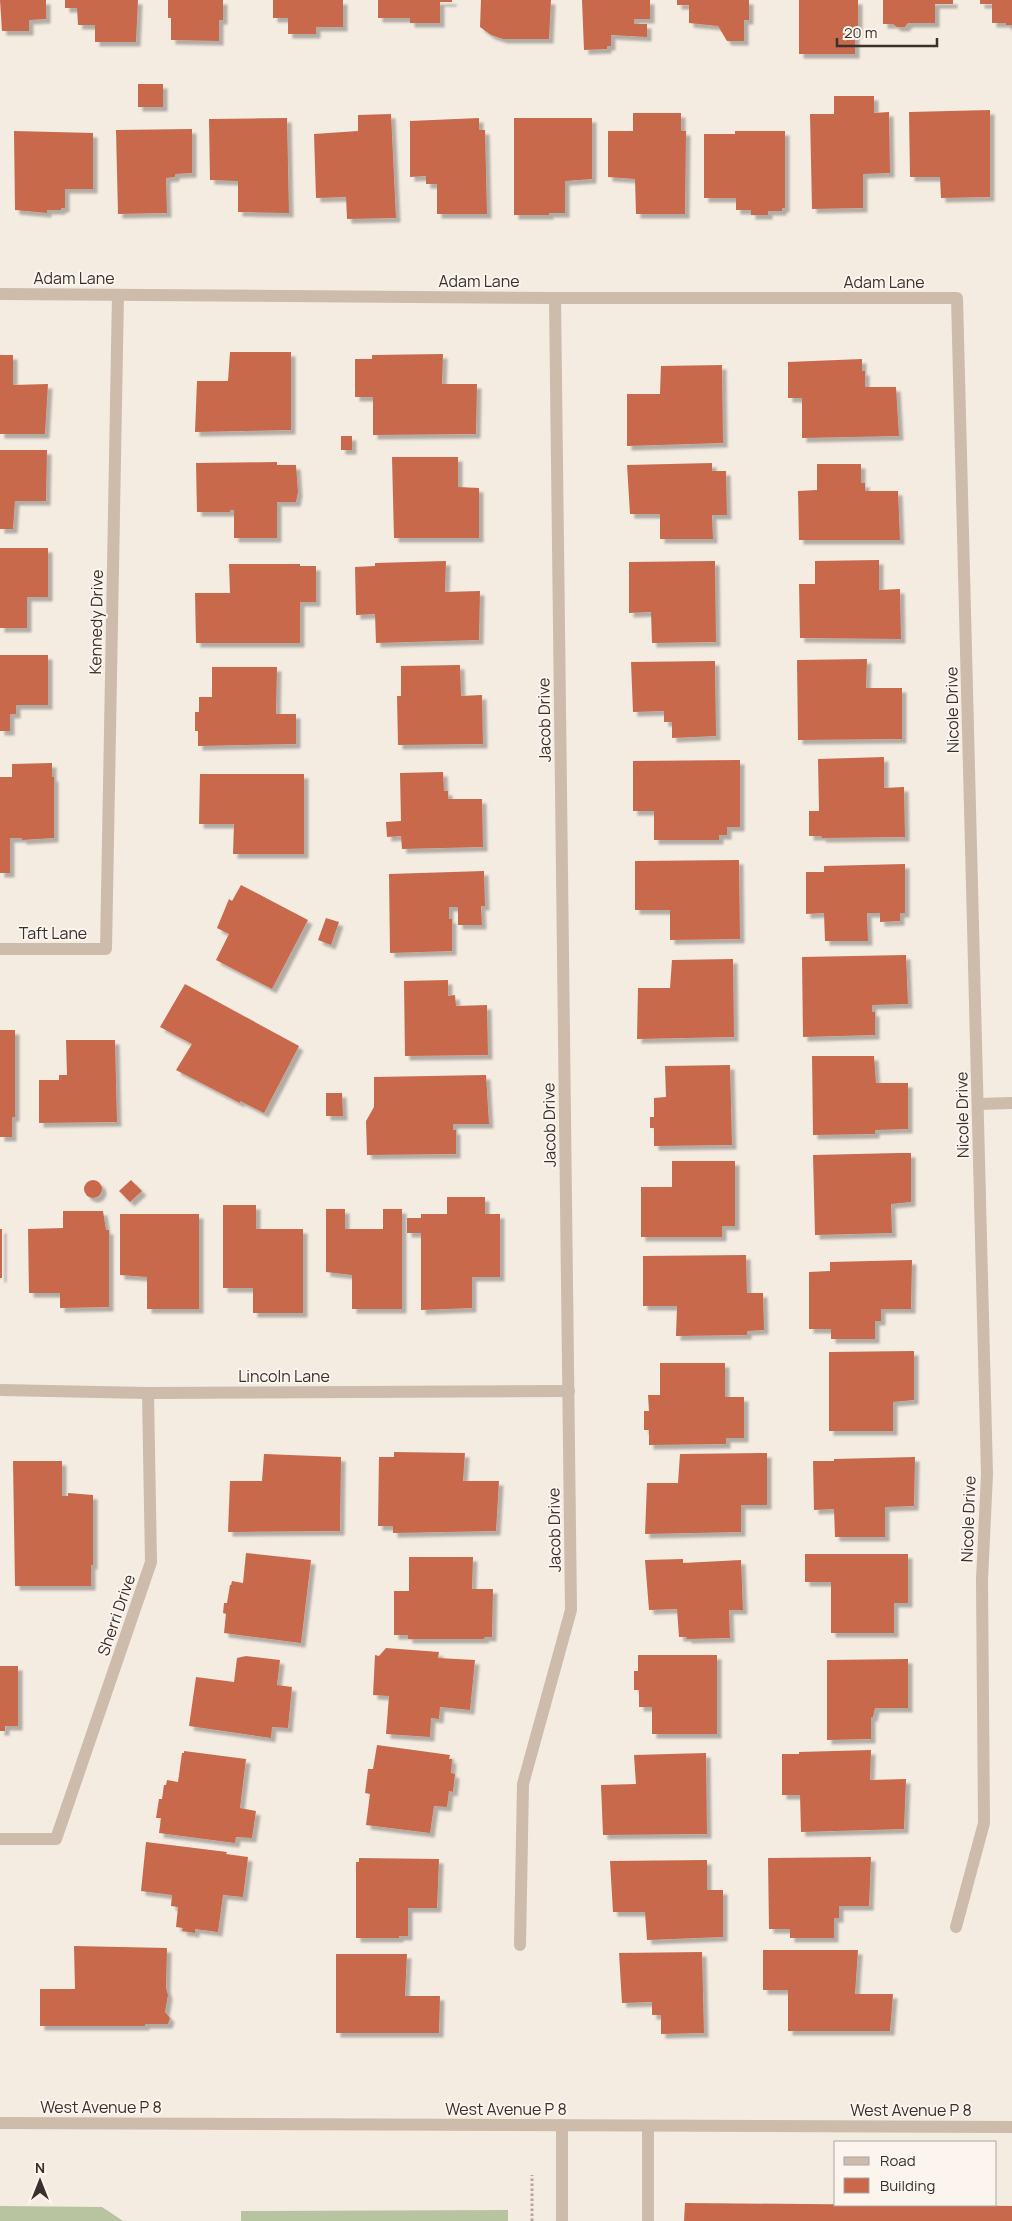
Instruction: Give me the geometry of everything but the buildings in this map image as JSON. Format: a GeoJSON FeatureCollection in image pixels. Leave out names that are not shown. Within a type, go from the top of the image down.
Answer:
{"type":"FeatureCollection","features":[{"type":"Feature","properties":{"kind":"street","name":"Adam Lane"},"geometry":{"type":"LineString","coordinates":[[0,294],[555,298],[957,298]]}},
{"type":"Feature","properties":{"kind":"street","name":"Kennedy Drive"},"geometry":{"type":"LineString","coordinates":[[106,949],[118,295]]}},
{"type":"Feature","properties":{"kind":"street","name":"Jacob Drive"},"geometry":{"type":"LineString","coordinates":[[520,1945],[523,1784],[571,1610],[555,298]]}},
{"type":"Feature","properties":{"kind":"street","name":"Nicole Drive"},"geometry":{"type":"LineString","coordinates":[[956,1927],[984,1823],[982,1580],[987,1474],[957,298]]}},
{"type":"Feature","properties":{"kind":"street","name":"Taft Lane"},"geometry":{"type":"LineString","coordinates":[[0,949],[106,949]]}},
{"type":"Feature","properties":{"kind":"street"},"geometry":{"type":"LineString","coordinates":[[978,1104],[1012,1103]]}},
{"type":"Feature","properties":{"kind":"street","name":"Lincoln Lane"},"geometry":{"type":"LineString","coordinates":[[0,1390],[148,1393],[568,1391]]}},
{"type":"Feature","properties":{"kind":"street","name":"Sherri Drive"},"geometry":{"type":"LineString","coordinates":[[0,1839],[56,1839],[151,1562],[148,1393]]}},
{"type":"Feature","properties":{"kind":"street","name":"West Avenue P 8"},"geometry":{"type":"LineString","coordinates":[[0,2123],[1012,2127]]}},
{"type":"Feature","properties":{"kind":"street"},"geometry":{"type":"LineString","coordinates":[[562,2125],[562,2221]]}},
{"type":"Feature","properties":{"kind":"street"},"geometry":{"type":"LineString","coordinates":[[648,2126],[648,2221]]}},
{"type":"Feature","properties":{"kind":"path"},"geometry":{"type":"LineString","coordinates":[[532,2175],[532,2221]]}},
{"type":"Feature","properties":{"kind":"green space"},"geometry":{"type":"Polygon","coordinates":[[[0,2206],[102,2207],[123,2221],[0,2221],[0,2206]]]}},
{"type":"Feature","properties":{"kind":"green space"},"geometry":{"type":"Polygon","coordinates":[[[508,2210],[508,2221],[241,2221],[241,2211],[508,2210]]]}}]}
